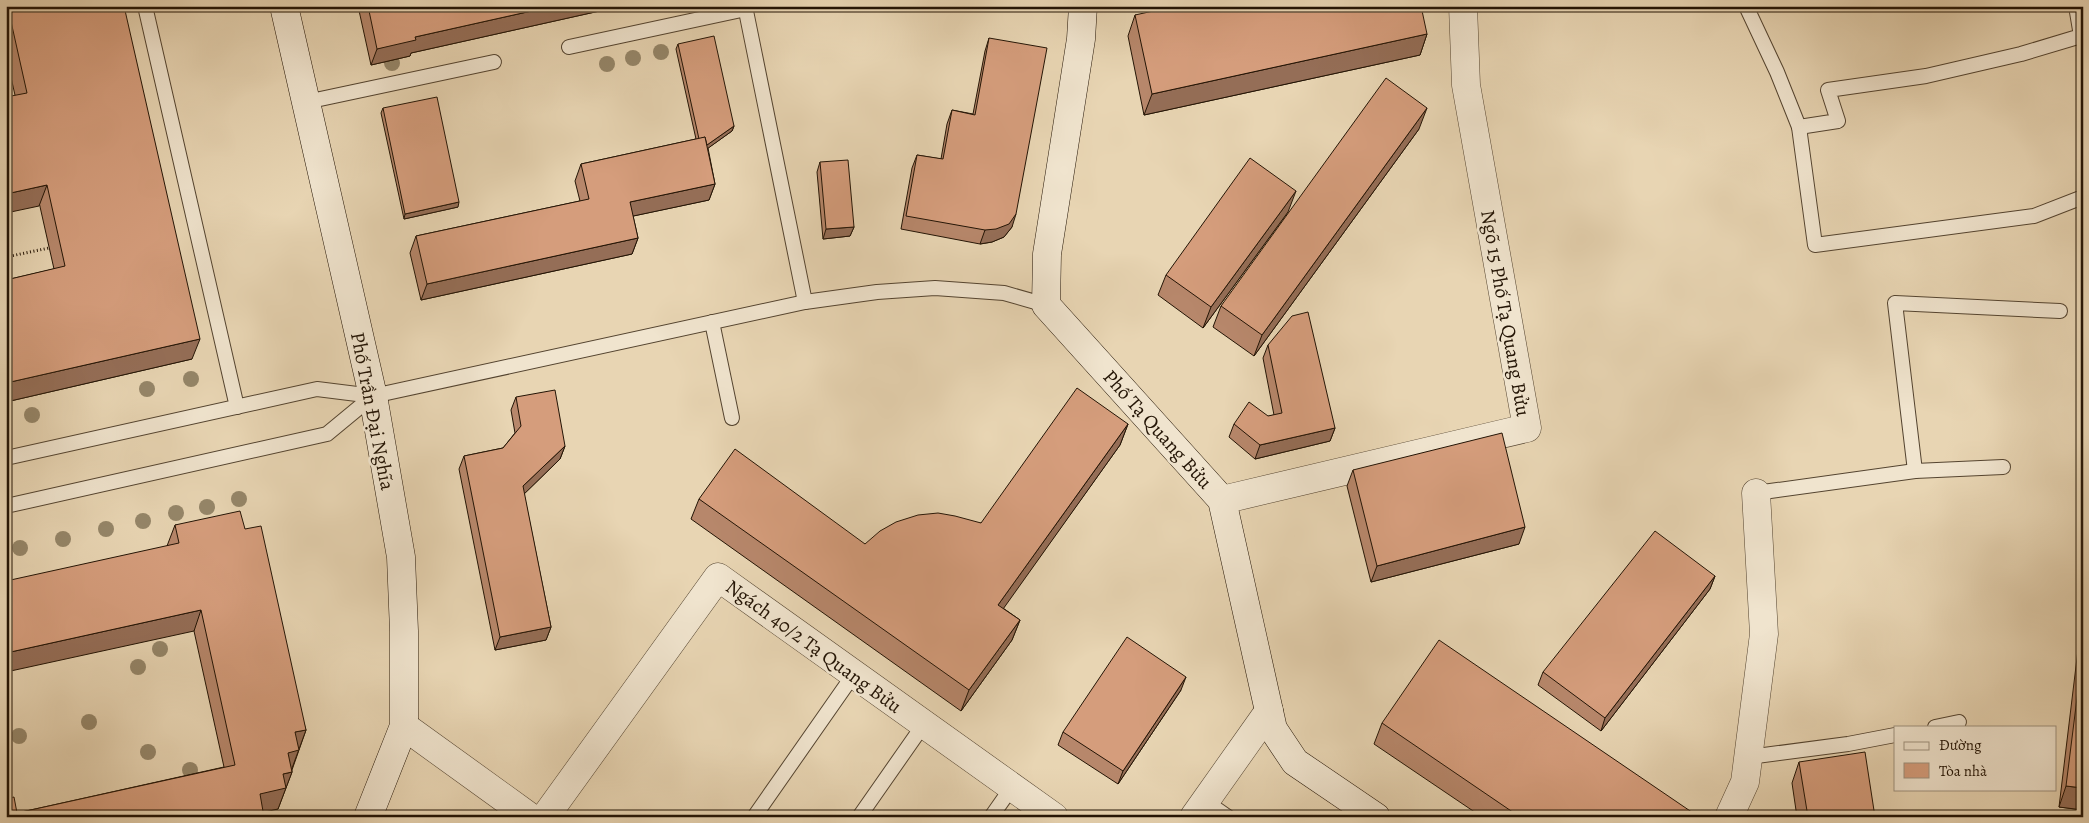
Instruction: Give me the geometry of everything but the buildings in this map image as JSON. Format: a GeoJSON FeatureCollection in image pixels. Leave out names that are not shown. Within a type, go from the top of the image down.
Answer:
{"type":"FeatureCollection","features":[{"type":"Feature","properties":{"kind":"street","name":"Phố Trần Đại Nghĩa"},"geometry":{"type":"LineString","coordinates":[[284,6],[373,396],[401,557],[404,621],[404,726],[368,817]]}},
{"type":"Feature","properties":{"kind":"street"},"geometry":{"type":"LineString","coordinates":[[1046,305],[1047,254],[1080,48],[1083,6]]}},
{"type":"Feature","properties":{"kind":"street","name":"Ngõ 15 Phố Tạ Quang Bửu"},"geometry":{"type":"LineString","coordinates":[[1222,500],[1527,428],[1466,85],[1463,6]]}},
{"type":"Feature","properties":{"kind":"street","name":"Phố Tạ Quang Bửu"},"geometry":{"type":"LineString","coordinates":[[1046,305],[1222,500],[1273,729],[1295,762],[1376,817]]}},
{"type":"Feature","properties":{"kind":"street"},"geometry":{"type":"LineString","coordinates":[[1729,817],[1746,782],[1764,634],[1756,493]]}},
{"type":"Feature","properties":{"kind":"street","name":"Ngách 40/2 Tạ Quang Bửu"},"geometry":{"type":"LineString","coordinates":[[545,817],[718,577],[1054,817]]}},
{"type":"Feature","properties":{"kind":"street"},"geometry":{"type":"LineString","coordinates":[[1199,809],[1269,712]]}},
{"type":"Feature","properties":{"kind":"street"},"geometry":{"type":"LineString","coordinates":[[404,726],[530,817]]}},
{"type":"Feature","properties":{"kind":"lane"},"geometry":{"type":"LineString","coordinates":[[145,6],[237,406]]}},
{"type":"Feature","properties":{"kind":"lane"},"geometry":{"type":"LineString","coordinates":[[1746,6],[1777,72],[1799,127],[1815,245],[2034,216],[2083,197]]}},
{"type":"Feature","properties":{"kind":"lane"},"geometry":{"type":"LineString","coordinates":[[1799,127],[1838,121],[1828,90],[1926,76],[2021,54],[2080,36],[2076,6]]}},
{"type":"Feature","properties":{"kind":"lane"},"geometry":{"type":"LineString","coordinates":[[569,47],[745,8],[805,302]]}},
{"type":"Feature","properties":{"kind":"lane"},"geometry":{"type":"LineString","coordinates":[[306,102],[494,62]]}},
{"type":"Feature","properties":{"kind":"lane"},"geometry":{"type":"LineString","coordinates":[[6,458],[317,389],[373,396],[805,302],[877,292],[935,288],[1004,293],[1046,305]]}},
{"type":"Feature","properties":{"kind":"lane"},"geometry":{"type":"LineString","coordinates":[[1915,472],[1895,303],[2060,311]]}},
{"type":"Feature","properties":{"kind":"lane"},"geometry":{"type":"LineString","coordinates":[[712,322],[732,418]]}},
{"type":"Feature","properties":{"kind":"lane"},"geometry":{"type":"LineString","coordinates":[[6,506],[327,434],[373,396]]}},
{"type":"Feature","properties":{"kind":"lane"},"geometry":{"type":"LineString","coordinates":[[1756,493],[1915,472],[2003,467]]}},
{"type":"Feature","properties":{"kind":"lane"},"geometry":{"type":"LineString","coordinates":[[754,817],[854,674]]}},
{"type":"Feature","properties":{"kind":"lane"},"geometry":{"type":"LineString","coordinates":[[1940,726],[1959,722]]}},
{"type":"Feature","properties":{"kind":"lane"},"geometry":{"type":"LineString","coordinates":[[859,817],[924,724]]}},
{"type":"Feature","properties":{"kind":"lane"},"geometry":{"type":"LineString","coordinates":[[1749,758],[1848,744],[1894,735]]}},
{"type":"Feature","properties":{"kind":"lane"},"geometry":{"type":"LineString","coordinates":[[991,817],[1012,787]]}},
{"type":"Feature","properties":{"kind":"lane"},"geometry":{"type":"LineString","coordinates":[[1199,809],[1228,817]]}},
{"type":"Feature","properties":{"kind":"path"},"geometry":{"type":"LineString","coordinates":[[6,257],[49,248]]}}]}
